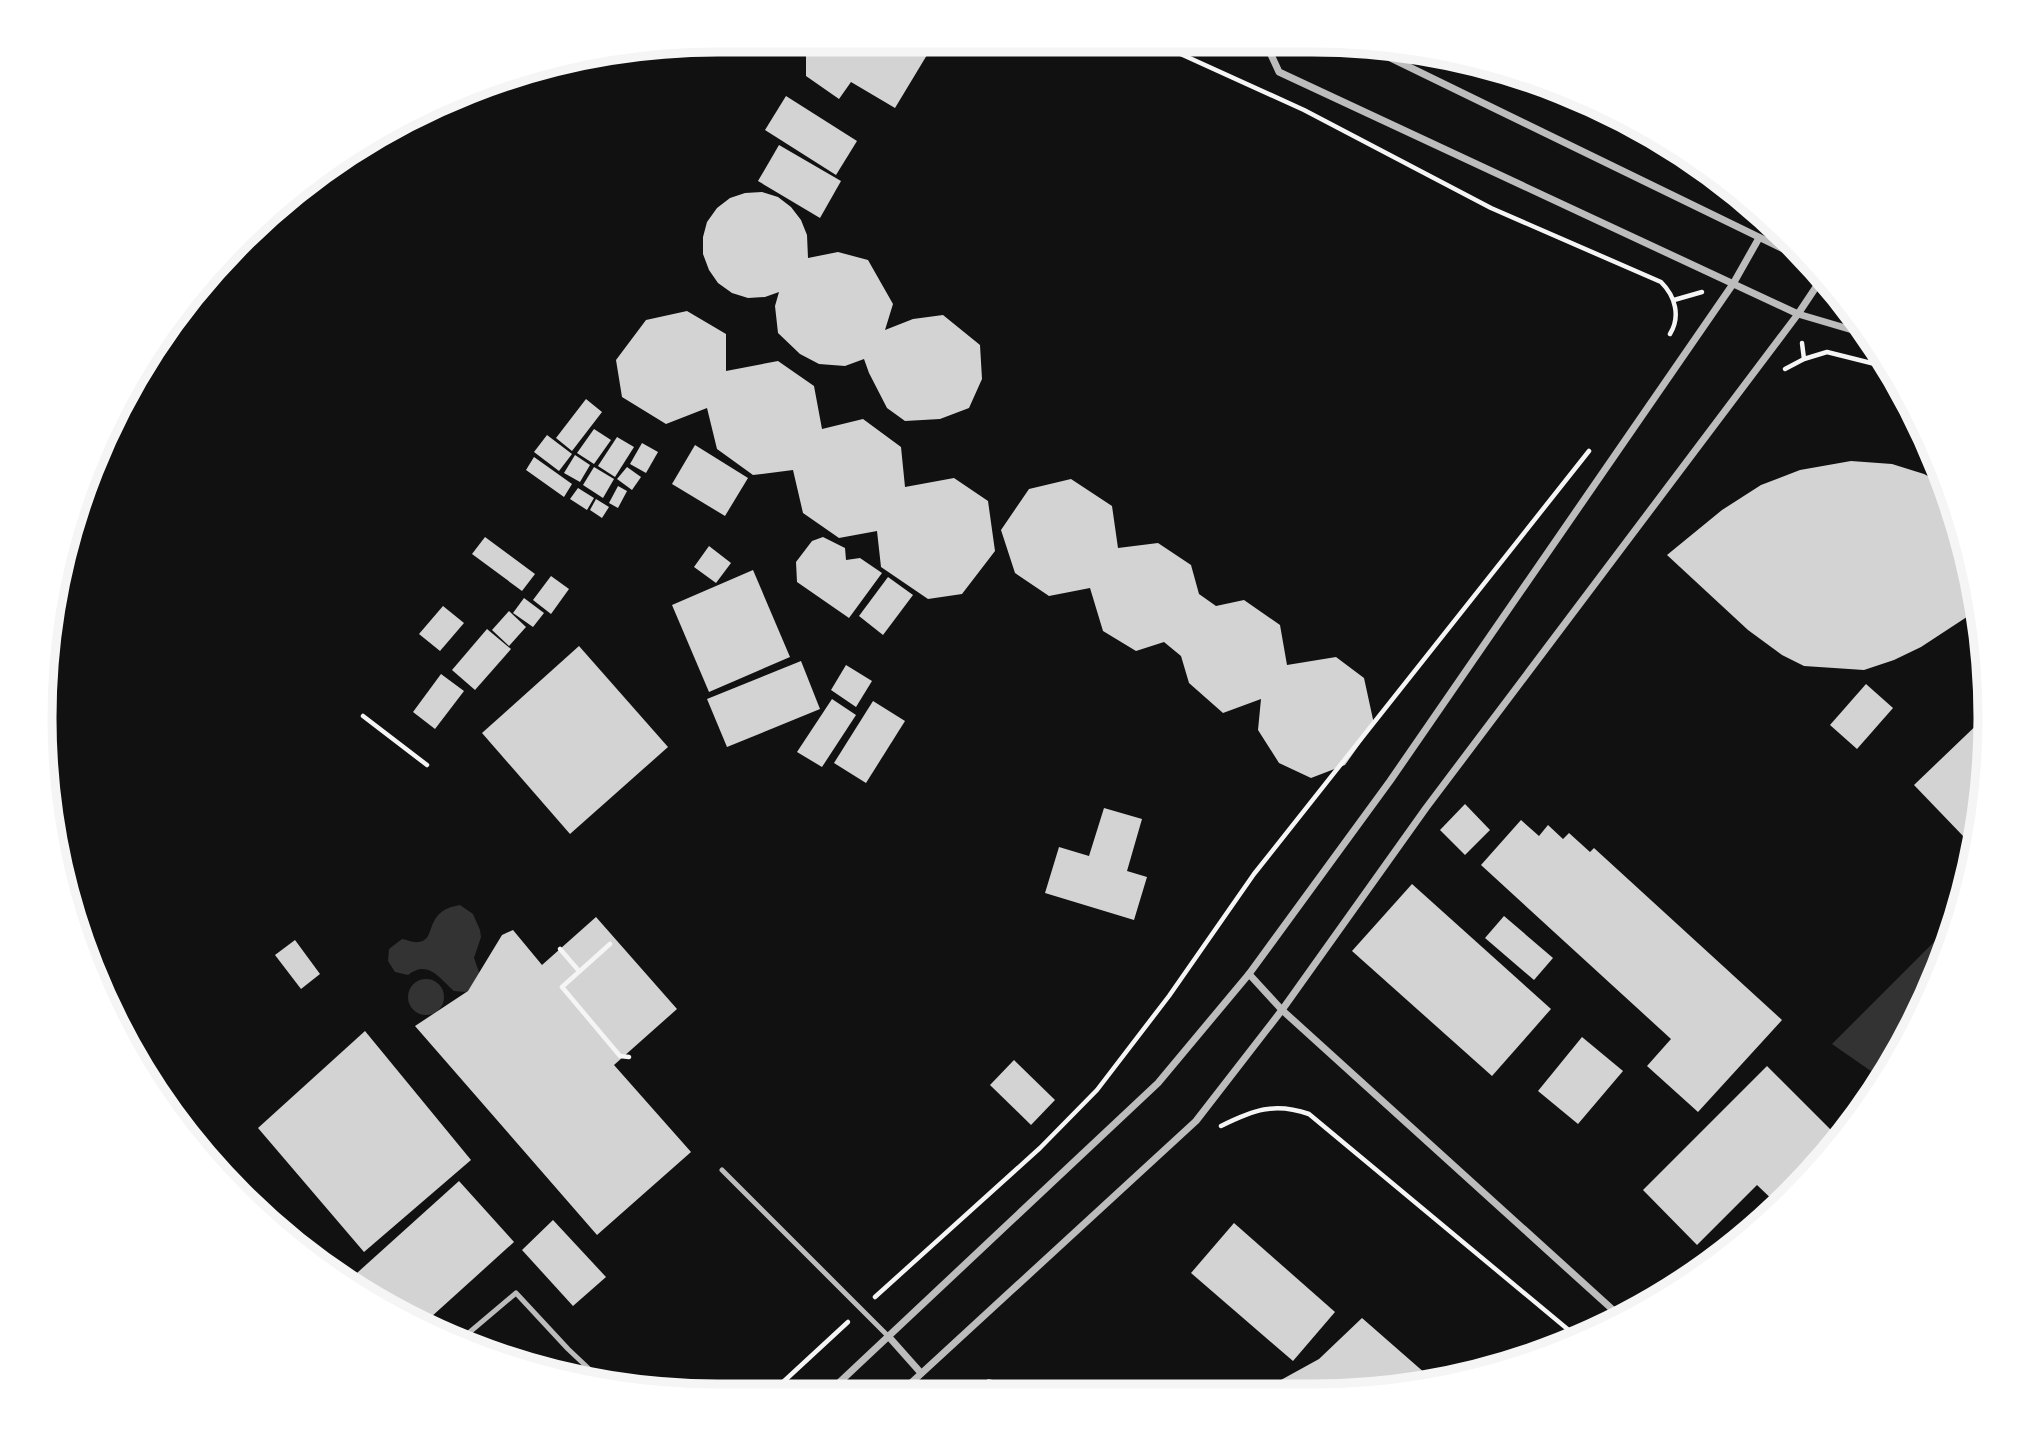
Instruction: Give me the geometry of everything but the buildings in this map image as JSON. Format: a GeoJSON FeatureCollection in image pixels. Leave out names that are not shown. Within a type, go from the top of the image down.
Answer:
{"type":"FeatureCollection","features":[{"type":"Feature","properties":{"kind":"street"},"geometry":{"type":"LineString","coordinates":[[1270,52],[1279,72],[1798,314],[1852,330]]}},
{"type":"Feature","properties":{"kind":"street"},"geometry":{"type":"LineString","coordinates":[[1389,57],[1783,250]]}},
{"type":"Feature","properties":{"kind":"street"},"geometry":{"type":"LineString","coordinates":[[838,1384],[1158,1083],[1248,974],[1398,769],[1733,284],[1759,238]]}},
{"type":"Feature","properties":{"kind":"street"},"geometry":{"type":"LineString","coordinates":[[909,1384],[1196,1121],[1282,1010],[1426,808],[1817,285]]}},
{"type":"Feature","properties":{"kind":"street"},"geometry":{"type":"LineString","coordinates":[[1248,974],[1282,1010],[1615,1311]]}},
{"type":"Feature","properties":{"kind":"street"},"geometry":{"type":"LineString","coordinates":[[889,1337],[921,1373]]}},
{"type":"Feature","properties":{"kind":"lane"},"geometry":{"type":"LineString","coordinates":[[722,1170],[889,1337]]}},
{"type":"Feature","properties":{"kind":"lane"},"geometry":{"type":"LineString","coordinates":[[466,1335],[516,1293],[593,1373]]}},
{"type":"Feature","properties":{"kind":"path"},"geometry":{"type":"LineString","coordinates":[[1176,52],[1304,110],[1491,208],[1661,282],[1670,292],[1675,310],[1674,327],[1667,339]]}},
{"type":"Feature","properties":{"kind":"path"},"geometry":{"type":"LineString","coordinates":[[1778,372],[1826,352],[1875,364]]}},
{"type":"Feature","properties":{"kind":"path"},"geometry":{"type":"LineString","coordinates":[[781,1384],[1040,1148],[1097,1090],[1169,996],[1254,874],[1597,441]]}},
{"type":"Feature","properties":{"kind":"path"},"geometry":{"type":"LineString","coordinates":[[363,716],[427,765]]}},
{"type":"Feature","properties":{"kind":"path"},"geometry":{"type":"LineString","coordinates":[[562,987],[610,944]]}},
{"type":"Feature","properties":{"kind":"path"},"geometry":{"type":"LineString","coordinates":[[560,949],[579,971]]}},
{"type":"Feature","properties":{"kind":"path"},"geometry":{"type":"LineString","coordinates":[[562,987],[571,988]]}},
{"type":"Feature","properties":{"kind":"path"},"geometry":{"type":"LineString","coordinates":[[562,987],[620,1056],[629,1057]]}},
{"type":"Feature","properties":{"kind":"path"},"geometry":{"type":"LineString","coordinates":[[1217,1127],[1269,1107],[1292,1108],[1309,1114],[1571,1332]]}},
{"type":"Feature","properties":{"kind":"shaded area"},"geometry":{"type":"Polygon","coordinates":[[[460,905],[473,914],[480,930],[481,937],[474,958],[480,975],[473,989],[465,992],[454,991],[439,976],[428,970],[422,969],[408,975],[395,972],[388,961],[389,949],[402,939],[414,942],[424,940],[440,913],[460,905]]]}},
{"type":"Feature","properties":{"kind":"shaded area"},"geometry":{"type":"Polygon","coordinates":[[[1941,935],[1909,1013],[1875,1074],[1832,1044],[1941,935]]]}},
{"type":"Feature","properties":{"kind":"shaded area"},"geometry":{"type":"Polygon","coordinates":[[[426,979],[439,984],[444,997],[439,1010],[426,1015],[413,1010],[408,997],[413,984],[426,979]]]}}]}
